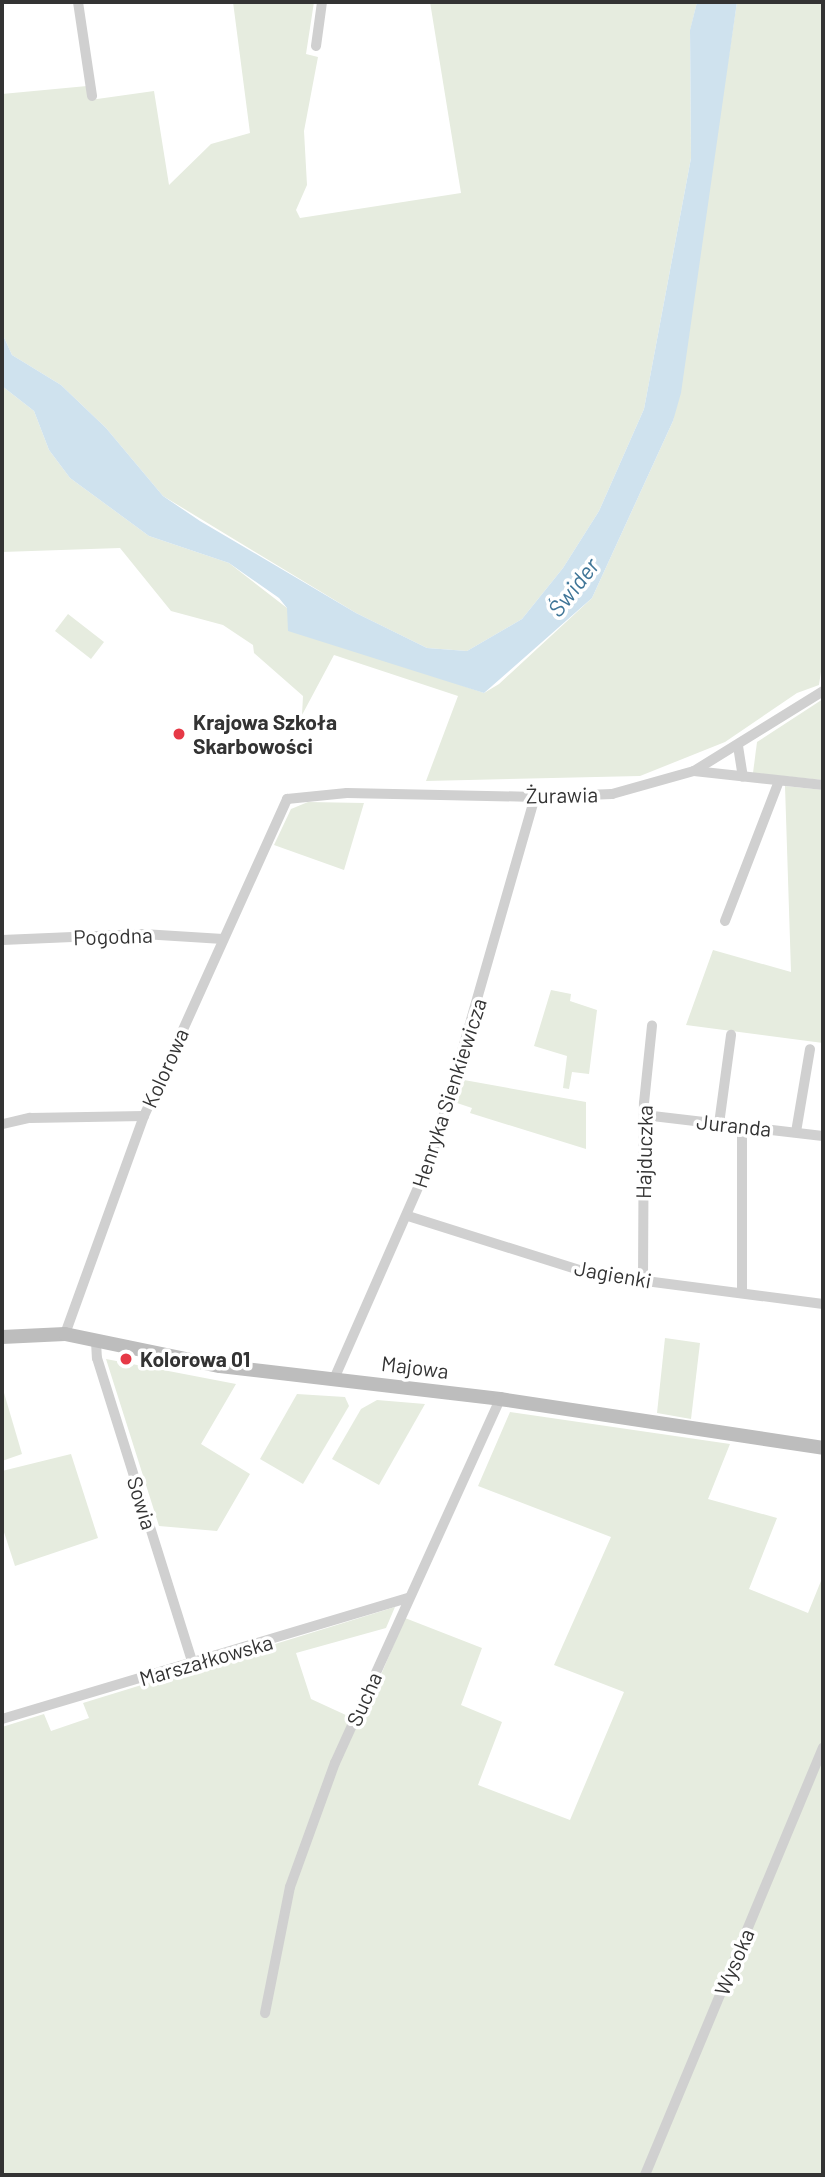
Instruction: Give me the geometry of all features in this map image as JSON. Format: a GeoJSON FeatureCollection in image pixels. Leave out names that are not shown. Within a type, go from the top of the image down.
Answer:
{"type":"FeatureCollection","features":[{"type":"Feature","properties":{"kind":"street"},"geometry":{"type":"LineString","coordinates":[[78,2],[92,96]]}},
{"type":"Feature","properties":{"kind":"street"},"geometry":{"type":"LineString","coordinates":[[316,46],[322,2]]}},
{"type":"Feature","properties":{"kind":"street","name":"Żurawia"},"geometry":{"type":"LineString","coordinates":[[281,808],[287,799],[310,794],[535,797],[612,794],[694,771],[823,691]]}},
{"type":"Feature","properties":{"kind":"street"},"geometry":{"type":"LineString","coordinates":[[738,746],[743,777]]}},
{"type":"Feature","properties":{"kind":"street"},"geometry":{"type":"LineString","coordinates":[[694,771],[823,785]]}},
{"type":"Feature","properties":{"kind":"street"},"geometry":{"type":"LineString","coordinates":[[725,921],[779,781]]}},
{"type":"Feature","properties":{"kind":"street","name":"Henryka Sienkiewicza"},"geometry":{"type":"LineString","coordinates":[[334,1379],[408,1216],[467,1041],[535,797]]}},
{"type":"Feature","properties":{"kind":"street","name":"Kolorowa"},"geometry":{"type":"LineString","coordinates":[[65,1334],[144,1116],[281,808]]}},
{"type":"Feature","properties":{"kind":"street","name":"Pogodna"},"geometry":{"type":"LineString","coordinates":[[2,940],[143,934],[223,939]]}},
{"type":"Feature","properties":{"kind":"street","name":"Hajduczka"},"geometry":{"type":"LineString","coordinates":[[643,1280],[644,1115],[652,1025]]}},
{"type":"Feature","properties":{"kind":"street"},"geometry":{"type":"LineString","coordinates":[[719,1124],[731,1035]]}},
{"type":"Feature","properties":{"kind":"street"},"geometry":{"type":"LineString","coordinates":[[796,1132],[810,1049]]}},
{"type":"Feature","properties":{"kind":"street","name":"Juranda"},"geometry":{"type":"LineString","coordinates":[[644,1115],[823,1136]]}},
{"type":"Feature","properties":{"kind":"street"},"geometry":{"type":"LineString","coordinates":[[3,1124],[30,1118],[144,1116]]}},
{"type":"Feature","properties":{"kind":"street"},"geometry":{"type":"LineString","coordinates":[[741,1292],[742,1126]]}},
{"type":"Feature","properties":{"kind":"street","name":"Jagienki"},"geometry":{"type":"LineString","coordinates":[[408,1216],[592,1274],[823,1304]]}},
{"type":"Feature","properties":{"kind":"street","name":"Majowa"},"geometry":{"type":"LineString","coordinates":[[2,1337],[65,1334],[220,1366],[500,1399],[823,1448]]}},
{"type":"Feature","properties":{"kind":"street","name":"Sowia"},"geometry":{"type":"LineString","coordinates":[[96,1341],[97,1358],[193,1664]]}},
{"type":"Feature","properties":{"kind":"street","name":"Sucha"},"geometry":{"type":"LineString","coordinates":[[265,2012],[290,1887],[335,1763],[500,1399]]}},
{"type":"Feature","properties":{"kind":"street","name":"Marszałkowska"},"geometry":{"type":"LineString","coordinates":[[2,1719],[409,1598]]}},
{"type":"Feature","properties":{"kind":"street","name":"Wysoka"},"geometry":{"type":"LineString","coordinates":[[645,2175],[823,1748]]}},
{"type":"Feature","properties":{"kind":"shaded area"},"geometry":{"type":"Polygon","coordinates":[[[233,2],[314,2],[306,54],[318,57],[304,131],[307,185],[296,210],[300,218],[461,193],[430,2],[697,2],[690,31],[691,158],[644,409],[599,511],[563,568],[522,619],[467,651],[427,648],[356,613],[163,496],[106,428],[61,385],[12,355],[2,333],[2,94],[87,86],[90,100],[154,91],[169,185],[211,144],[250,133],[233,2]]]}},
{"type":"Feature","properties":{"kind":"shaded area"},"geometry":{"type":"Polygon","coordinates":[[[737,2],[823,2],[823,658],[819,685],[797,693],[725,742],[640,776],[426,781],[458,696],[334,655],[302,715],[303,696],[254,653],[253,645],[223,625],[171,611],[120,548],[2,552],[2,386],[34,411],[49,450],[70,478],[149,536],[229,563],[287,608],[399,664],[484,693],[499,684],[592,598],[673,421],[737,2]]]}},
{"type":"Feature","properties":{"kind":"shaded area"},"geometry":{"type":"Polygon","coordinates":[[[68,614],[104,642],[91,659],[55,631],[68,614]]]}},
{"type":"Feature","properties":{"kind":"shaded area"},"geometry":{"type":"Polygon","coordinates":[[[823,699],[823,780],[753,773],[757,742],[823,699]]]}},
{"type":"Feature","properties":{"kind":"shaded area"},"geometry":{"type":"Polygon","coordinates":[[[785,786],[823,790],[823,1043],[686,1025],[713,950],[791,972],[785,786]]]}},
{"type":"Feature","properties":{"kind":"shaded area"},"geometry":{"type":"Polygon","coordinates":[[[308,802],[364,803],[344,870],[274,845],[291,809],[308,802]]]}},
{"type":"Feature","properties":{"kind":"shaded area"},"geometry":{"type":"Polygon","coordinates":[[[551,990],[571,994],[570,1001],[597,1010],[589,1074],[572,1072],[569,1089],[563,1088],[567,1056],[534,1046],[551,990]]]}},
{"type":"Feature","properties":{"kind":"shaded area"},"geometry":{"type":"Polygon","coordinates":[[[464,1080],[586,1102],[586,1149],[470,1113],[472,1108],[457,1103],[464,1080]]]}},
{"type":"Feature","properties":{"kind":"shaded area"},"geometry":{"type":"Polygon","coordinates":[[[665,1338],[700,1343],[691,1419],[657,1413],[665,1338]]]}},
{"type":"Feature","properties":{"kind":"shaded area"},"geometry":{"type":"Polygon","coordinates":[[[106,1359],[236,1384],[201,1444],[250,1474],[217,1531],[159,1526],[106,1359]]]}},
{"type":"Feature","properties":{"kind":"shaded area"},"geometry":{"type":"Polygon","coordinates":[[[2,1386],[22,1454],[2,1461],[2,1386]]]}},
{"type":"Feature","properties":{"kind":"shaded area"},"geometry":{"type":"Polygon","coordinates":[[[297,1394],[345,1397],[349,1406],[303,1484],[260,1459],[297,1394]]]}},
{"type":"Feature","properties":{"kind":"shaded area"},"geometry":{"type":"Polygon","coordinates":[[[377,1400],[425,1404],[379,1485],[332,1459],[361,1409],[377,1400]]]}},
{"type":"Feature","properties":{"kind":"shaded area"},"geometry":{"type":"Polygon","coordinates":[[[510,1412],[730,1444],[708,1499],[777,1518],[749,1589],[808,1613],[823,1576],[823,2175],[2,2175],[2,1727],[44,1714],[51,1731],[89,1718],[83,1703],[395,1607],[386,1628],[296,1653],[311,1699],[361,1722],[405,1618],[482,1648],[461,1705],[502,1722],[478,1785],[570,1820],[624,1692],[554,1665],[611,1537],[478,1486],[510,1412]]]}},
{"type":"Feature","properties":{"kind":"shaded area"},"geometry":{"type":"Polygon","coordinates":[[[71,1454],[98,1538],[15,1566],[2,1526],[2,1471],[71,1454]]]}},
{"type":"Feature","properties":{"kind":"water","name":"Świder"},"geometry":{"type":"Polygon","coordinates":[[[697,2],[737,2],[681,393],[673,421],[592,598],[484,693],[288,631],[287,608],[279,598],[229,563],[149,536],[70,478],[49,450],[34,411],[2,386],[2,333],[12,355],[61,385],[106,428],[163,496],[200,521],[356,613],[427,648],[467,651],[522,619],[563,568],[599,511],[644,409],[691,158],[690,30],[697,2]]]}},
{"type":"Feature","properties":{"kind":"place","name":"Krajowa Szkoła Skarbowości"},"geometry":{"type":"Point","coordinates":[179,734]}},
{"type":"Feature","properties":{"kind":"place","name":"Kolorowa 01"},"geometry":{"type":"Point","coordinates":[126,1359]}}]}
